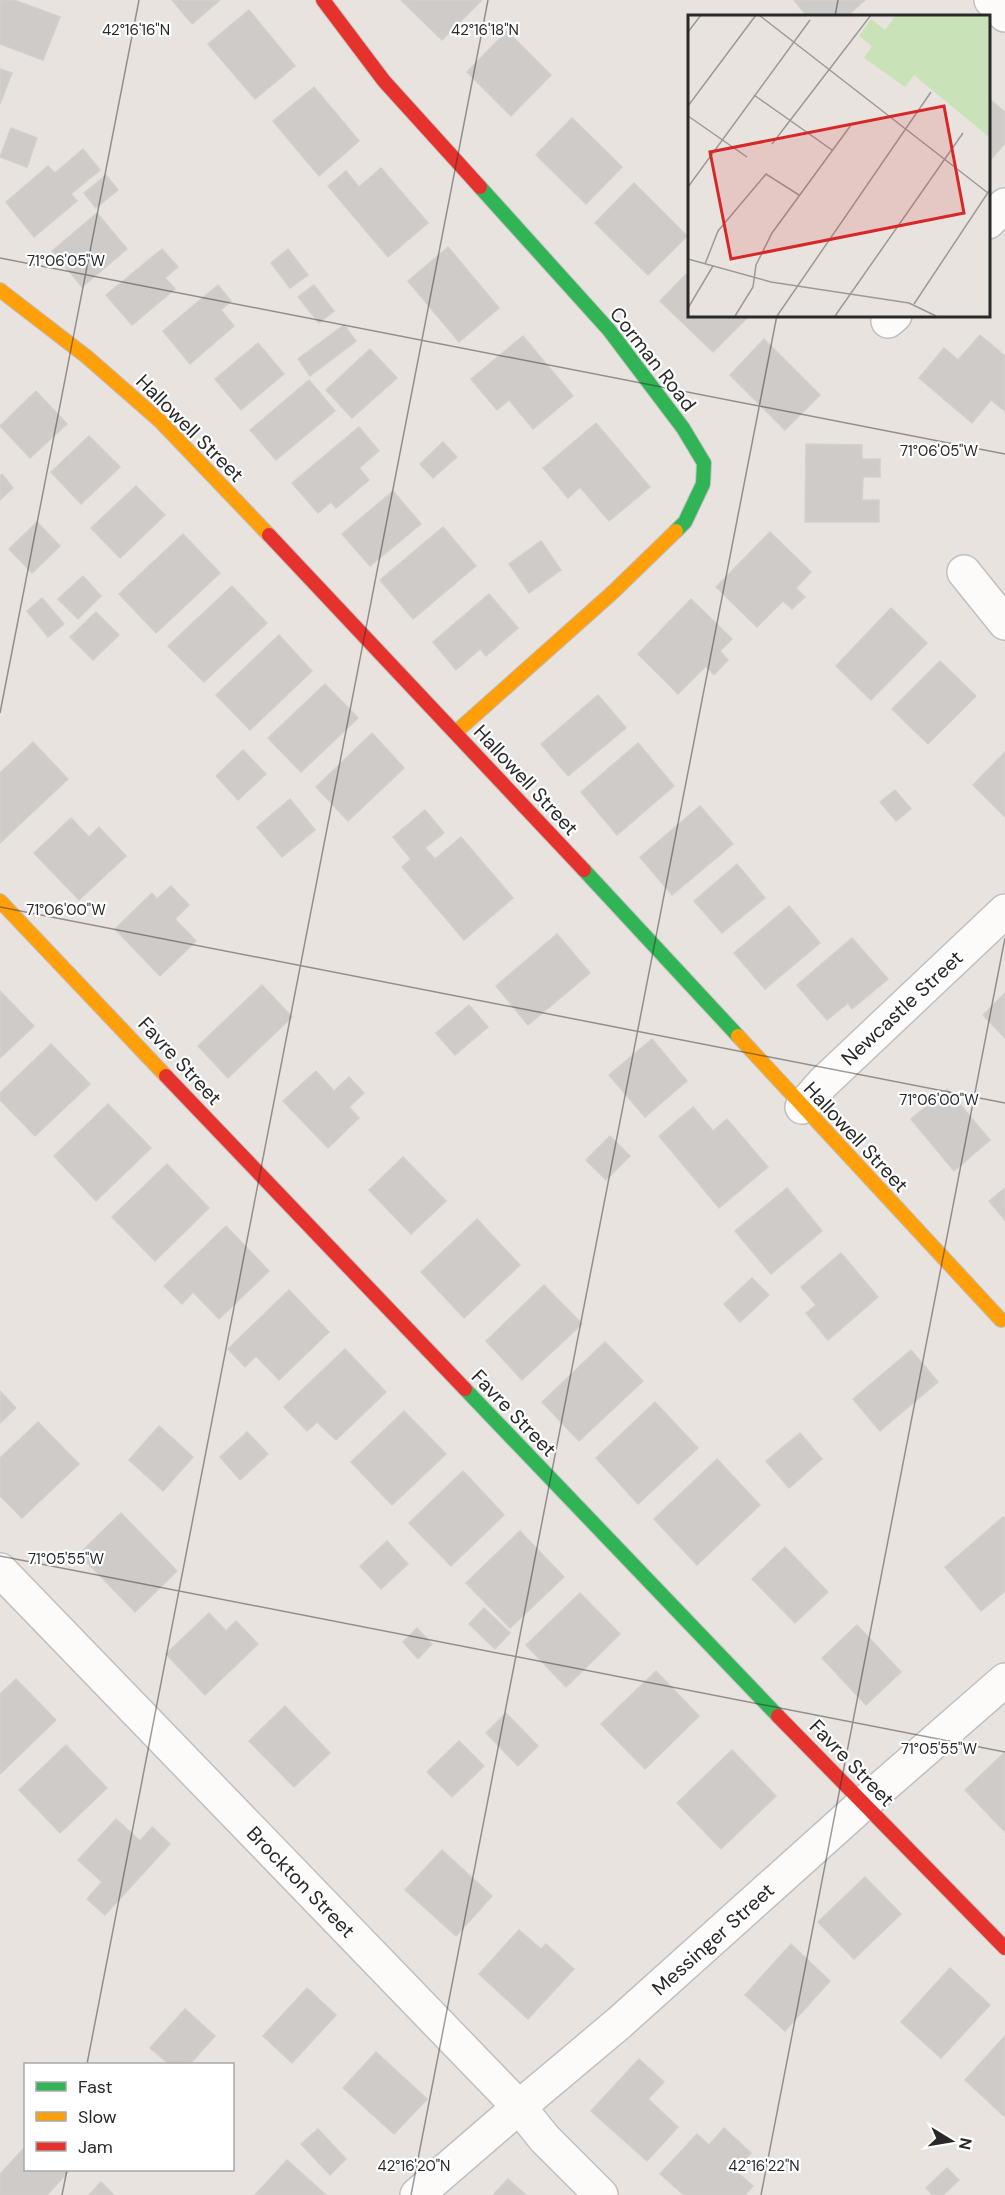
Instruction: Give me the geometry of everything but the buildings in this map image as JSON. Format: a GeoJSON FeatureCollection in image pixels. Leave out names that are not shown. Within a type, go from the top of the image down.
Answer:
{"type":"FeatureCollection","features":[{"type":"Feature","properties":{"kind":"street","name":"Corman Road"},"geometry":{"type":"LineString","coordinates":[[323,0],[384,81],[609,330],[683,428],[704,463],[703,484],[685,522],[612,593],[456,732]]}},
{"type":"Feature","properties":{"kind":"street"},"geometry":{"type":"LineString","coordinates":[[991,0],[1005,15]]}},
{"type":"Feature","properties":{"kind":"street"},"geometry":{"type":"LineString","coordinates":[[990,220],[1005,205]]}},
{"type":"Feature","properties":{"kind":"street","name":"Hallowell Street"},"geometry":{"type":"LineString","coordinates":[[0,290],[87,357],[160,421],[456,732],[1001,1320]]}},
{"type":"Feature","properties":{"kind":"street"},"geometry":{"type":"LineString","coordinates":[[964,572],[1005,623]]}},
{"type":"Feature","properties":{"kind":"street","name":"Favre Street"},"geometry":{"type":"LineString","coordinates":[[0,901],[702,1638],[1005,1948]]}},
{"type":"Feature","properties":{"kind":"street","name":"Newcastle Street"},"geometry":{"type":"LineString","coordinates":[[802,1107],[824,1083],[1005,911]]}},
{"type":"Feature","properties":{"kind":"street","name":"Brockton Street"},"geometry":{"type":"LineString","coordinates":[[0,1570],[519,2107],[545,2139],[601,2195]]}},
{"type":"Feature","properties":{"kind":"street","name":"Messinger Street"},"geometry":{"type":"LineString","coordinates":[[417,2195],[619,2023],[1005,1680]]}},
{"type":"Feature","properties":{"kind":"traffic: fast"},"geometry":{"type":"LineString","coordinates":[[480,187],[609,330],[683,428],[704,463],[703,484],[685,522],[676,531]]}},
{"type":"Feature","properties":{"kind":"traffic: fast"},"geometry":{"type":"LineString","coordinates":[[584,870],[738,1036]]}},
{"type":"Feature","properties":{"kind":"traffic: fast"},"geometry":{"type":"LineString","coordinates":[[465,1389],[778,1716]]}},
{"type":"Feature","properties":{"kind":"traffic: slow"},"geometry":{"type":"LineString","coordinates":[[0,290],[87,357],[160,421],[269,535]]}},
{"type":"Feature","properties":{"kind":"traffic: slow"},"geometry":{"type":"LineString","coordinates":[[456,732],[612,593],[676,531]]}},
{"type":"Feature","properties":{"kind":"traffic: slow"},"geometry":{"type":"LineString","coordinates":[[0,901],[166,1076]]}},
{"type":"Feature","properties":{"kind":"traffic: slow"},"geometry":{"type":"LineString","coordinates":[[738,1036],[1001,1320]]}},
{"type":"Feature","properties":{"kind":"traffic: jam"},"geometry":{"type":"LineString","coordinates":[[323,0],[384,81],[480,187]]}},
{"type":"Feature","properties":{"kind":"traffic: jam"},"geometry":{"type":"LineString","coordinates":[[269,535],[584,870]]}},
{"type":"Feature","properties":{"kind":"traffic: jam"},"geometry":{"type":"LineString","coordinates":[[166,1076],[465,1389]]}},
{"type":"Feature","properties":{"kind":"traffic: jam"},"geometry":{"type":"LineString","coordinates":[[778,1716],[1005,1948]]}}]}
